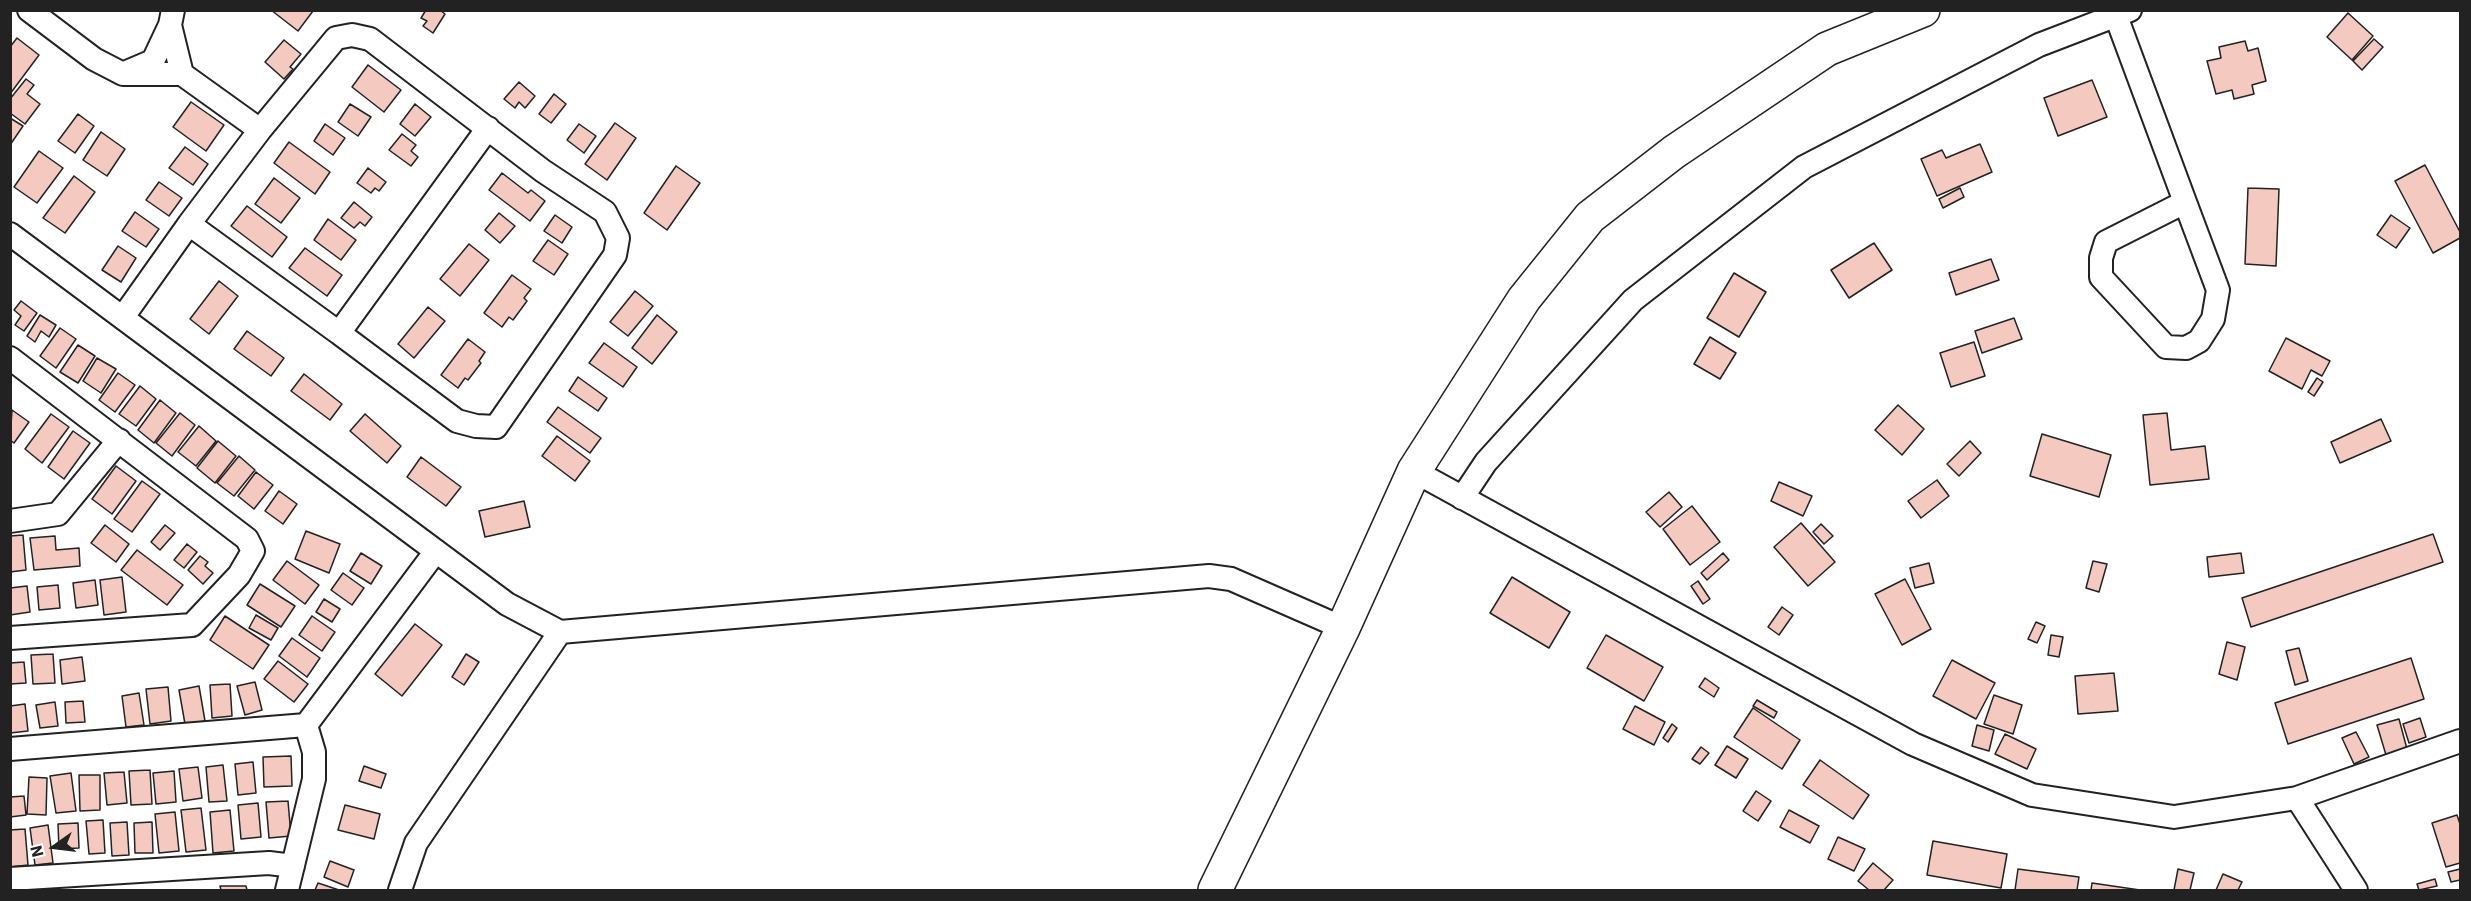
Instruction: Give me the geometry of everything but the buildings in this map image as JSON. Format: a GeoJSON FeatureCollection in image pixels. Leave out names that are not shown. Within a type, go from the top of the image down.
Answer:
{"type":"FeatureCollection","features":[{"type":"Feature","properties":{"kind":"highway"},"geometry":{"type":"LineString","coordinates":[[1215,891],[1343,628],[1414,471],[1524,299],[1590,217],[1674,152],[1827,49],[1923,10]]}},
{"type":"Feature","properties":{"kind":"street"},"geometry":{"type":"LineString","coordinates":[[29,10],[94,59],[123,74],[182,74],[260,130]]}},
{"type":"Feature","properties":{"kind":"street"},"geometry":{"type":"LineString","coordinates":[[1462,498],[1486,462],[1633,300],[1804,167],[2039,45],[2123,13],[2185,202],[2218,290],[2213,319],[2199,341],[2186,348],[2166,347],[2101,277],[2101,258],[2106,242],[2185,202]]}},
{"type":"Feature","properties":{"kind":"street"},"geometry":{"type":"LineString","coordinates":[[123,74],[153,61],[172,18]]}},
{"type":"Feature","properties":{"kind":"street"},"geometry":{"type":"LineString","coordinates":[[172,18],[182,74]]}},
{"type":"Feature","properties":{"kind":"street"},"geometry":{"type":"LineString","coordinates":[[123,317],[189,224],[260,130],[336,38],[352,34],[370,39],[543,171],[605,212],[618,238],[615,255],[496,427],[476,426],[457,421],[189,224]]}},
{"type":"Feature","properties":{"kind":"street"},"geometry":{"type":"LineString","coordinates":[[339,333],[488,128]]}},
{"type":"Feature","properties":{"kind":"street"},"geometry":{"type":"LineString","coordinates":[[10,234],[507,604],[560,632],[1209,576],[1231,579],[1343,628]]}},
{"type":"Feature","properties":{"kind":"street"},"geometry":{"type":"LineString","coordinates":[[10,358],[247,539],[253,550],[249,561],[239,575],[192,625],[10,638]]}},
{"type":"Feature","properties":{"kind":"street"},"geometry":{"type":"LineString","coordinates":[[10,522],[58,514],[119,440]]}},
{"type":"Feature","properties":{"kind":"street"},"geometry":{"type":"LineString","coordinates":[[1414,471],[1913,744],[2032,795],[2174,817],[2297,798],[2460,741]]}},
{"type":"Feature","properties":{"kind":"street"},"geometry":{"type":"LineString","coordinates":[[10,749],[306,725],[436,551]]}},
{"type":"Feature","properties":{"kind":"street"},"geometry":{"type":"LineString","coordinates":[[399,891],[416,843],[560,632]]}},
{"type":"Feature","properties":{"kind":"street"},"geometry":{"type":"LineString","coordinates":[[287,891],[315,779],[314,752],[306,725]]}},
{"type":"Feature","properties":{"kind":"street"},"geometry":{"type":"LineString","coordinates":[[2297,798],[2356,891]]}},
{"type":"Feature","properties":{"kind":"street"},"geometry":{"type":"LineString","coordinates":[[10,879],[269,863],[293,866]]}}]}
